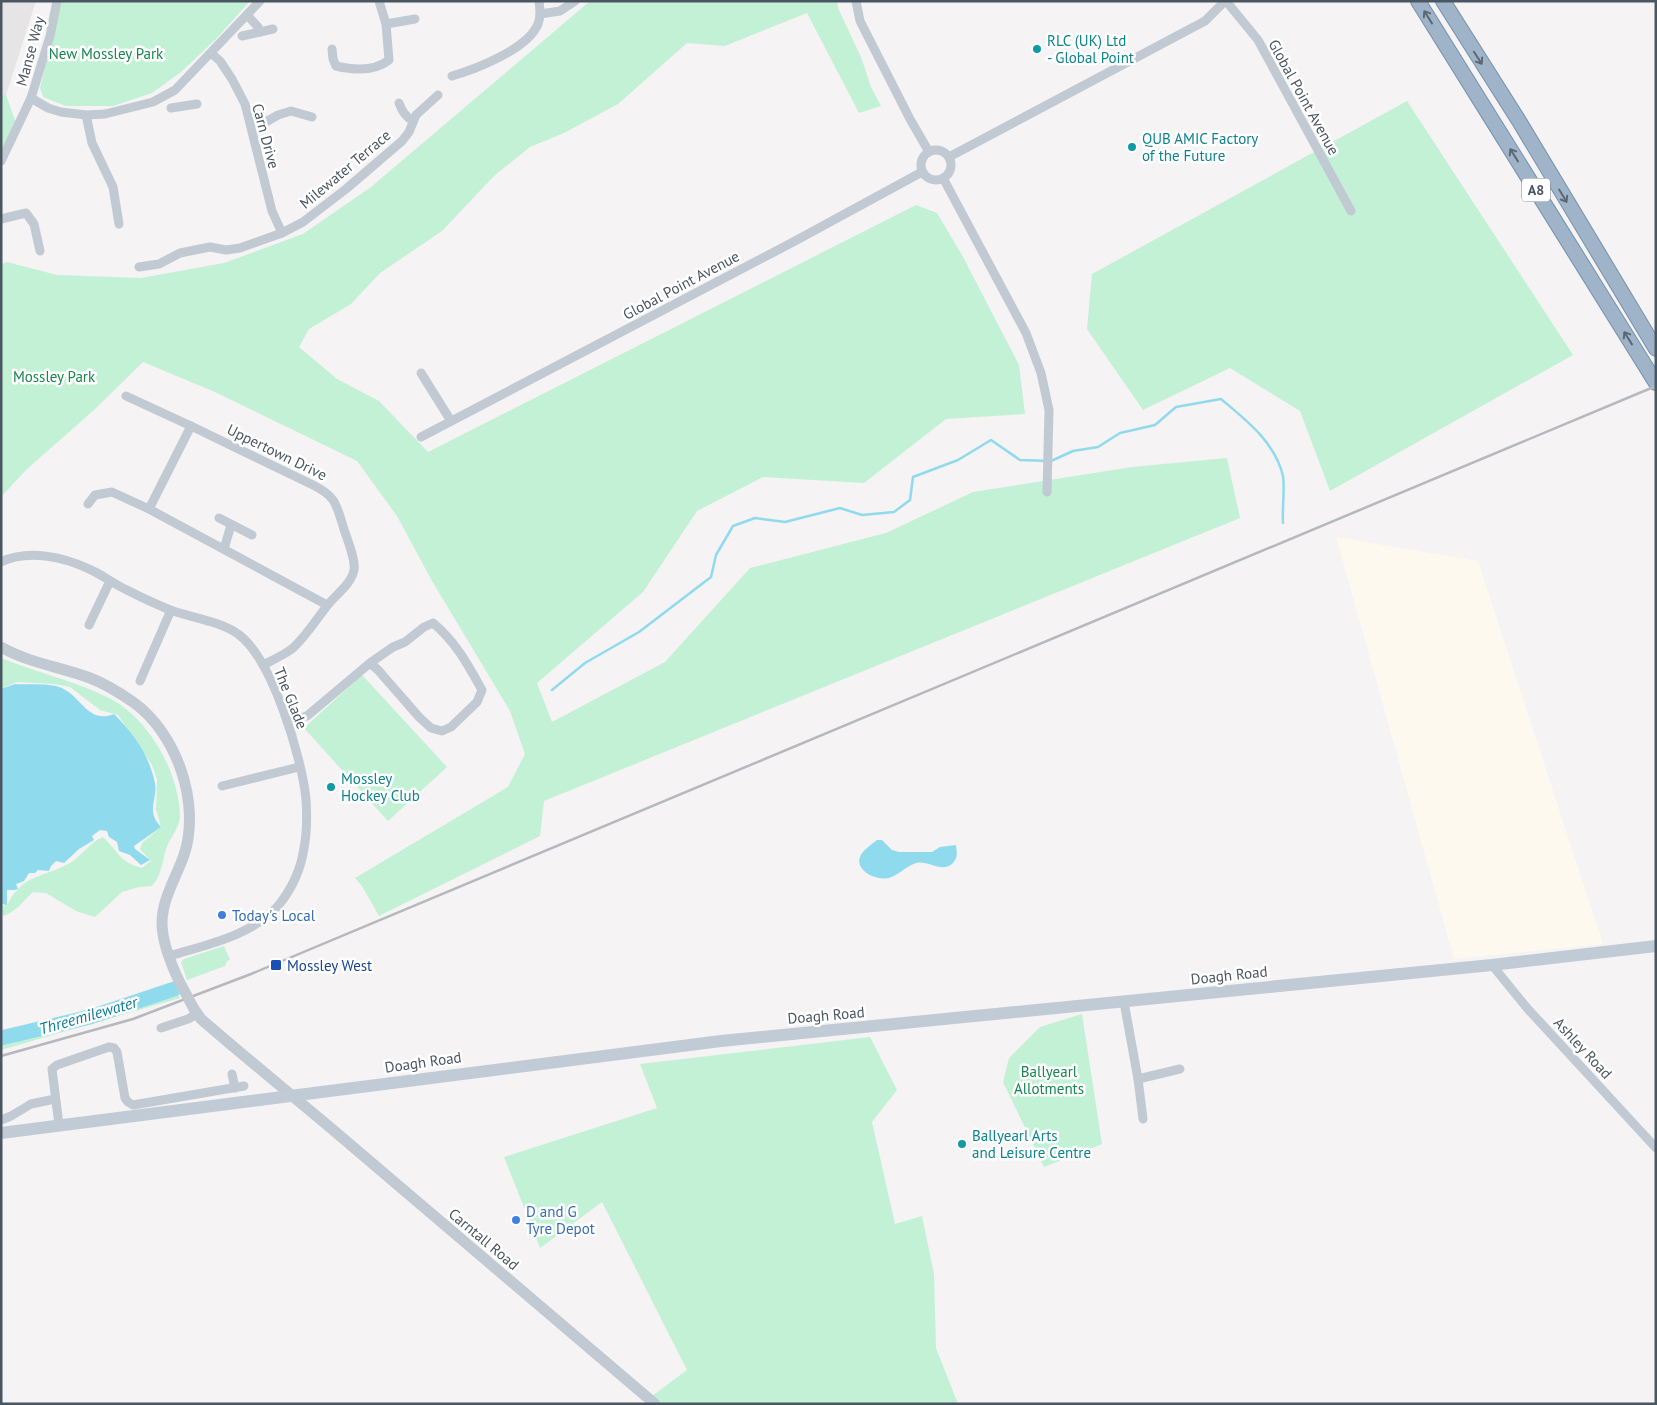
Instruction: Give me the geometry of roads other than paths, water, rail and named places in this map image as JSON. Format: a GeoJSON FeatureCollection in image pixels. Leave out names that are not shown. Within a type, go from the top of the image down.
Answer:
{"type":"FeatureCollection","features":[{"type":"Feature","properties":{"kind":"highway","name":"A8"},"geometry":{"type":"LineString","coordinates":[[1418,1],[1655,381]]}},
{"type":"Feature","properties":{"kind":"highway","name":"A8"},"geometry":{"type":"LineString","coordinates":[[1443,1],[1656,349]]}},
{"type":"Feature","properties":{"kind":"main road","name":"Doagh Road"},"geometry":{"type":"LineString","coordinates":[[1,1134],[720,1041],[1492,965],[1656,946]]}},
{"type":"Feature","properties":{"kind":"street","name":"Manse Way"},"geometry":{"type":"LineString","coordinates":[[1,161],[32,98],[50,36],[57,1]]}},
{"type":"Feature","properties":{"kind":"street"},"geometry":{"type":"LineString","coordinates":[[32,98],[48,108],[61,112],[86,115],[105,114],[153,102],[175,90],[260,1]]}},
{"type":"Feature","properties":{"kind":"street"},"geometry":{"type":"LineString","coordinates":[[332,48],[332,68],[352,70],[373,68],[388,60],[386,24],[380,1]]}},
{"type":"Feature","properties":{"kind":"street"},"geometry":{"type":"LineString","coordinates":[[452,76],[472,71],[523,42],[537,27],[540,14],[539,1]]}},
{"type":"Feature","properties":{"kind":"street"},"geometry":{"type":"LineString","coordinates":[[540,14],[560,11],[574,1]]}},
{"type":"Feature","properties":{"kind":"street"},"geometry":{"type":"LineString","coordinates":[[856,1],[860,21],[929,152]]}},
{"type":"Feature","properties":{"kind":"street","name":"Global Point Avenue"},"geometry":{"type":"LineString","coordinates":[[949,157],[1205,21],[1225,1],[1258,40],[1351,211]]}},
{"type":"Feature","properties":{"kind":"street"},"geometry":{"type":"LineString","coordinates":[[247,15],[260,32]]}},
{"type":"Feature","properties":{"kind":"street"},"geometry":{"type":"LineString","coordinates":[[386,24],[415,19]]}},
{"type":"Feature","properties":{"kind":"street"},"geometry":{"type":"LineString","coordinates":[[242,36],[273,29]]}},
{"type":"Feature","properties":{"kind":"street","name":"Carn Drive"},"geometry":{"type":"LineString","coordinates":[[211,53],[220,61],[232,79],[244,104],[251,124],[272,212],[282,233]]}},
{"type":"Feature","properties":{"kind":"street"},"geometry":{"type":"LineString","coordinates":[[175,90],[180,99],[181,106]]}},
{"type":"Feature","properties":{"kind":"street","name":"Milewater Terrace"},"geometry":{"type":"LineString","coordinates":[[139,267],[159,264],[180,253],[210,247],[226,250],[240,248],[282,233],[304,222],[402,141],[409,132],[416,115],[438,95]]}},
{"type":"Feature","properties":{"kind":"street"},"geometry":{"type":"LineString","coordinates":[[399,103],[406,116],[413,121]]}},
{"type":"Feature","properties":{"kind":"street"},"geometry":{"type":"LineString","coordinates":[[171,108],[196,104]]}},
{"type":"Feature","properties":{"kind":"street"},"geometry":{"type":"LineString","coordinates":[[251,124],[264,123],[278,115],[292,111],[312,117]]}},
{"type":"Feature","properties":{"kind":"street"},"geometry":{"type":"LineString","coordinates":[[86,115],[92,143],[113,187],[118,224]]}},
{"type":"Feature","properties":{"kind":"street"},"geometry":{"type":"LineString","coordinates":[[940,150],[949,157],[951,162],[950,171],[943,178],[931,179],[922,172],[922,158],[929,152],[940,150]]}},
{"type":"Feature","properties":{"kind":"street","name":"Global Point Avenue"},"geometry":{"type":"LineString","coordinates":[[421,437],[795,241],[922,172]]}},
{"type":"Feature","properties":{"kind":"street"},"geometry":{"type":"LineString","coordinates":[[943,178],[1026,333],[1041,373],[1049,410],[1047,492]]}},
{"type":"Feature","properties":{"kind":"street"},"geometry":{"type":"LineString","coordinates":[[1,219],[26,213],[34,224],[40,251]]}},
{"type":"Feature","properties":{"kind":"street"},"geometry":{"type":"LineString","coordinates":[[421,373],[451,421]]}},
{"type":"Feature","properties":{"kind":"street","name":"Uppertown Drive"},"geometry":{"type":"LineString","coordinates":[[126,396],[319,488],[332,497],[339,513],[354,564],[354,571],[310,630],[292,649],[263,665]]}},
{"type":"Feature","properties":{"kind":"street"},"geometry":{"type":"LineString","coordinates":[[149,509],[191,426]]}},
{"type":"Feature","properties":{"kind":"street"},"geometry":{"type":"LineString","coordinates":[[88,504],[95,495],[112,492],[149,509],[327,605]]}},
{"type":"Feature","properties":{"kind":"street"},"geometry":{"type":"LineString","coordinates":[[219,518],[252,535]]}},
{"type":"Feature","properties":{"kind":"street"},"geometry":{"type":"LineString","coordinates":[[224,549],[232,525]]}},
{"type":"Feature","properties":{"kind":"street","name":"The Glade"},"geometry":{"type":"LineString","coordinates":[[1,562],[24,556],[55,557],[89,569],[128,591],[171,610],[227,628],[238,634],[250,646],[263,665],[279,699],[300,767],[306,800],[304,849],[297,873],[287,894],[272,911],[252,926],[212,943],[169,956]]}},
{"type":"Feature","properties":{"kind":"street"},"geometry":{"type":"LineString","coordinates":[[90,625],[110,581]]}},
{"type":"Feature","properties":{"kind":"street"},"geometry":{"type":"LineString","coordinates":[[140,681],[171,610]]}},
{"type":"Feature","properties":{"kind":"street"},"geometry":{"type":"LineString","coordinates":[[287,721],[307,716],[370,663],[433,623],[448,636],[482,690],[477,702],[451,727],[442,731],[431,728],[419,717],[370,663]]}},
{"type":"Feature","properties":{"kind":"street","name":"Carntall Road"},"geometry":{"type":"LineString","coordinates":[[1,646],[22,657],[75,672],[108,686],[148,714],[168,742],[182,776],[189,808],[188,838],[163,913],[163,934],[179,981],[195,1012],[229,1043],[294,1096],[655,1404]]}},
{"type":"Feature","properties":{"kind":"street"},"geometry":{"type":"LineString","coordinates":[[222,786],[300,767]]}},
{"type":"Feature","properties":{"kind":"street","name":"Ashley Road"},"geometry":{"type":"LineString","coordinates":[[1492,965],[1527,1008],[1656,1148]]}},
{"type":"Feature","properties":{"kind":"street"},"geometry":{"type":"LineString","coordinates":[[1124,1002],[1143,1119]]}},
{"type":"Feature","properties":{"kind":"street"},"geometry":{"type":"LineString","coordinates":[[161,1028],[188,1019],[195,1012]]}},
{"type":"Feature","properties":{"kind":"street"},"geometry":{"type":"LineString","coordinates":[[59,1126],[52,1070],[57,1065],[109,1047],[114,1048],[117,1052],[125,1098],[133,1104],[240,1087],[232,1074]]}},
{"type":"Feature","properties":{"kind":"street"},"geometry":{"type":"LineString","coordinates":[[1138,1080],[1180,1069]]}},
{"type":"Feature","properties":{"kind":"street"},"geometry":{"type":"LineString","coordinates":[[1,1120],[31,1104],[55,1099]]}},
{"type":"Feature","properties":{"kind":"water"},"geometry":{"type":"Polygon","coordinates":[[[15,684],[59,687],[67,691],[97,715],[114,714],[128,729],[145,754],[155,783],[153,810],[156,821],[161,827],[134,846],[135,849],[150,860],[141,865],[130,855],[119,851],[117,842],[109,837],[107,831],[100,830],[92,836],[94,840],[79,849],[64,863],[56,861],[49,871],[38,870],[35,873],[29,873],[24,881],[16,884],[18,889],[7,890],[7,905],[1,904],[1,689],[15,684]]]}},
{"type":"Feature","properties":{"kind":"water"},"geometry":{"type":"Polygon","coordinates":[[[877,840],[882,840],[892,850],[899,852],[932,852],[940,847],[956,845],[957,853],[953,863],[949,866],[940,867],[926,863],[916,863],[889,878],[877,878],[862,869],[859,859],[862,853],[877,840]]]}},
{"type":"Feature","properties":{"kind":"waterway"},"geometry":{"type":"LineString","coordinates":[[552,690],[585,663],[639,632],[711,577],[716,555],[733,526],[755,518],[785,522],[840,508],[862,515],[894,512],[910,500],[913,477],[958,460],[991,440],[1020,460],[1051,461],[1073,451],[1098,447],[1120,433],[1155,425],[1176,407],[1221,399],[1258,433],[1266,442],[1279,464],[1284,481],[1283,523]]}},
{"type":"Feature","properties":{"kind":"waterway","name":"Threemilewater"},"geometry":{"type":"LineString","coordinates":[[1,1038],[90,1017],[174,989]]}},
{"type":"Feature","properties":{"kind":"railway"},"geometry":{"type":"LineString","coordinates":[[1,1056],[133,1019],[251,974],[1656,386]]}},
{"type":"Feature","properties":{"kind":"place","name":"RLC (UK) Ltd - Global Point"},"geometry":{"type":"Point","coordinates":[1037,49]}},
{"type":"Feature","properties":{"kind":"place","name":"QUB AMIC Factory of the Future"},"geometry":{"type":"Point","coordinates":[1132,147]}},
{"type":"Feature","properties":{"kind":"place","name":"Mossley Hockey Club"},"geometry":{"type":"Point","coordinates":[331,787]}},
{"type":"Feature","properties":{"kind":"place","name":"Today's Local"},"geometry":{"type":"Point","coordinates":[222,915]}},
{"type":"Feature","properties":{"kind":"place","name":"Mossley West"},"geometry":{"type":"Point","coordinates":[276,965]}},
{"type":"Feature","properties":{"kind":"place","name":"Ballyearl Arts and Leisure Centre"},"geometry":{"type":"Point","coordinates":[962,1144]}},
{"type":"Feature","properties":{"kind":"place","name":"D and G Tyre Depot"},"geometry":{"type":"Point","coordinates":[516,1220]}},
{"type":"Feature","properties":{"kind":"park label","name":"New Mossley Park"},"geometry":{"type":"Point","coordinates":[106,53]}},
{"type":"Feature","properties":{"kind":"park label","name":"Mossley Park"},"geometry":{"type":"Point","coordinates":[54,376]}},
{"type":"Feature","properties":{"kind":"park label","name":"Ballyearl Allotments"},"geometry":{"type":"Point","coordinates":[1049,1080]}}]}
